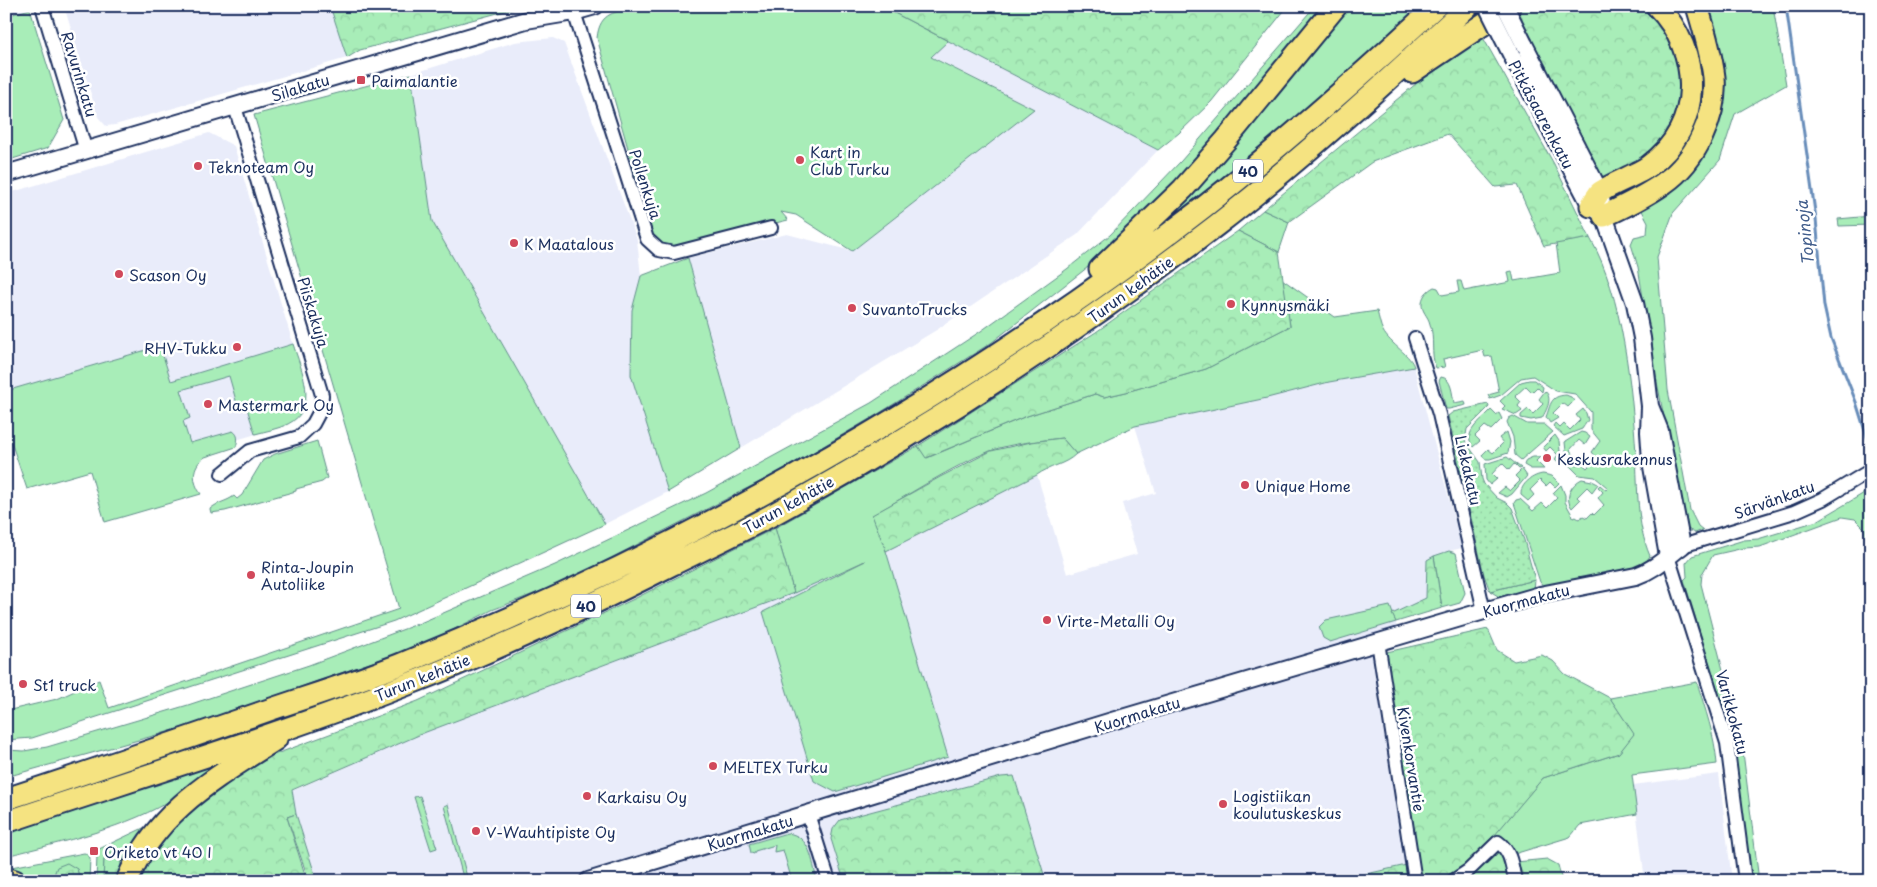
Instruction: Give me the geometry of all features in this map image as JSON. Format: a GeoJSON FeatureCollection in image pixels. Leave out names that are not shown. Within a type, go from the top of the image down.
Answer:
{"type":"FeatureCollection","features":[{"type":"Feature","properties":{"kind":"highway"},"geometry":{"type":"LineString","coordinates":[[1047,322],[1183,189],[1226,140],[1336,6]]}},
{"type":"Feature","properties":{"kind":"highway","name":"Turun kehätie"},"geometry":{"type":"LineString","coordinates":[[6,799],[395,666],[499,623],[594,579],[759,498],[916,406],[1047,322],[1203,207],[1297,131],[1436,6]]}},
{"type":"Feature","properties":{"kind":"highway","name":"Turun kehätie"},"geometry":{"type":"LineString","coordinates":[[6,822],[304,722],[416,681],[606,597],[769,516],[928,424],[1015,369],[1121,297],[1219,224],[1314,147],[1468,6]]}},
{"type":"Feature","properties":{"kind":"highway"},"geometry":{"type":"LineString","coordinates":[[1358,108],[1510,6]]}},
{"type":"Feature","properties":{"kind":"highway"},"geometry":{"type":"LineString","coordinates":[[1598,205],[1658,160],[1676,137],[1688,111],[1691,96],[1691,80],[1686,52],[1674,26],[1656,6]]}},
{"type":"Feature","properties":{"kind":"highway"},"geometry":{"type":"LineString","coordinates":[[1598,205],[1643,196],[1675,174],[1690,157],[1706,127],[1710,112],[1714,78],[1707,40],[1697,6]]}},
{"type":"Feature","properties":{"kind":"highway"},"geometry":{"type":"LineString","coordinates":[[127,881],[147,846],[181,804],[232,766],[304,722]]}},
{"type":"Feature","properties":{"kind":"highway"},"geometry":{"type":"LineString","coordinates":[[6,793],[34,790]]}},
{"type":"Feature","properties":{"kind":"highway"},"geometry":{"type":"LineString","coordinates":[[6,878],[14,881]]}},
{"type":"Feature","properties":{"kind":"street","name":"Ravurinkatu"},"geometry":{"type":"LineString","coordinates":[[42,6],[86,151]]}},
{"type":"Feature","properties":{"kind":"street","name":"Silakatu"},"geometry":{"type":"LineString","coordinates":[[6,174],[526,20],[574,12],[595,6]]}},
{"type":"Feature","properties":{"kind":"street","name":"Pitkäsaarenkatu"},"geometry":{"type":"LineString","coordinates":[[1487,6],[1518,50],[1598,205],[1635,303],[1642,338],[1650,406],[1651,461],[1668,556]]}},
{"type":"Feature","properties":{"kind":"street","name":"Pitkäsaarenkatu"},"geometry":{"type":"LineString","coordinates":[[1505,6],[1518,50]]}},
{"type":"Feature","properties":{"kind":"street","name":"Pollenkuja"},"geometry":{"type":"LineString","coordinates":[[574,12],[647,239],[659,250],[674,253],[771,228]]}},
{"type":"Feature","properties":{"kind":"street","name":"Piiskakuja"},"geometry":{"type":"LineString","coordinates":[[222,474],[250,451],[299,437],[313,424],[321,409],[322,395],[235,107]]}},
{"type":"Feature","properties":{"kind":"street","name":"Liekakatu"},"geometry":{"type":"LineString","coordinates":[[1415,338],[1439,414],[1484,611]]}},
{"type":"Feature","properties":{"kind":"street","name":"Pitkäsaarenkatu"},"geometry":{"type":"LineString","coordinates":[[1650,406],[1660,432],[1682,546]]}},
{"type":"Feature","properties":{"kind":"street","name":"Särvänkatu"},"geometry":{"type":"LineString","coordinates":[[1682,546],[1794,512],[1823,499],[1871,470]]}},
{"type":"Feature","properties":{"kind":"street","name":"Kuormakatu"},"geometry":{"type":"LineString","coordinates":[[588,881],[1484,611],[1540,595],[1636,576],[1654,569],[1682,546]]}},
{"type":"Feature","properties":{"kind":"street","name":"Varikkokatu"},"geometry":{"type":"LineString","coordinates":[[1668,556],[1727,743],[1745,881]]}},
{"type":"Feature","properties":{"kind":"street","name":"Kivenkorvantie"},"geometry":{"type":"LineString","coordinates":[[1378,642],[1415,881]]}},
{"type":"Feature","properties":{"kind":"street"},"geometry":{"type":"LineString","coordinates":[[808,814],[829,881]]}},
{"type":"Feature","properties":{"kind":"street"},"geometry":{"type":"LineString","coordinates":[[1453,881],[1468,871],[1498,842],[1504,846],[1510,855],[1515,881]]}},
{"type":"Feature","properties":{"kind":"shaded area"},"geometry":{"type":"Polygon","coordinates":[[[6,6],[29,6],[30,9],[6,16],[6,6]]]}},
{"type":"Feature","properties":{"kind":"shaded area"},"geometry":{"type":"Polygon","coordinates":[[[64,6],[330,6],[347,58],[106,126],[98,117],[64,6]]]}},
{"type":"Feature","properties":{"kind":"shaded area"},"geometry":{"type":"Polygon","coordinates":[[[553,38],[564,43],[637,240],[641,276],[632,310],[631,375],[668,492],[605,524],[432,221],[411,74],[515,42],[553,38]]]}},
{"type":"Feature","properties":{"kind":"shaded area"},"geometry":{"type":"Polygon","coordinates":[[[948,41],[1158,150],[1077,235],[938,329],[741,448],[688,258],[787,234],[852,251],[1034,109],[931,56],[948,41]]]}},
{"type":"Feature","properties":{"kind":"shaded area"},"geometry":{"type":"Polygon","coordinates":[[[209,133],[234,146],[305,384],[306,403],[299,415],[283,426],[193,453],[160,346],[6,391],[6,194],[209,133]]]}},
{"type":"Feature","properties":{"kind":"shaded area"},"geometry":{"type":"Polygon","coordinates":[[[1414,367],[1462,548],[1427,560],[1426,598],[1393,614],[1396,622],[1397,637],[1378,654],[1411,864],[1335,881],[1046,881],[1014,776],[831,839],[844,881],[317,881],[296,814],[292,791],[426,732],[794,593],[886,551],[1037,475],[1067,574],[1137,554],[1122,503],[1156,493],[1135,426],[1267,398],[1329,382],[1414,367]]]}},
{"type":"Feature","properties":{"kind":"shaded area"},"geometry":{"type":"Polygon","coordinates":[[[1719,774],[1732,881],[1645,881],[1633,785],[1719,774]]]}},
{"type":"Feature","properties":{"kind":"green space"},"geometry":{"type":"Polygon","coordinates":[[[330,6],[524,6],[360,50],[347,58],[330,6]]]}},
{"type":"Feature","properties":{"kind":"green space","name":"Kart in Club Turku"},"geometry":{"type":"Polygon","coordinates":[[[638,6],[881,6],[948,41],[931,57],[1034,109],[852,251],[796,215],[781,212],[788,220],[676,247],[665,245],[659,243],[652,234],[597,38],[601,23],[610,14],[638,6]]]}},
{"type":"Feature","properties":{"kind":"green space"},"geometry":{"type":"Polygon","coordinates":[[[881,6],[1288,6],[1211,102],[1158,150],[881,6]]]}},
{"type":"Feature","properties":{"kind":"green space"},"geometry":{"type":"Polygon","coordinates":[[[1315,6],[1326,6],[1194,169],[1125,238],[991,343],[878,414],[781,471],[562,583],[492,610],[425,644],[185,727],[6,777],[6,750],[24,751],[47,747],[188,705],[309,665],[420,623],[555,565],[706,493],[871,403],[981,331],[1067,269],[1110,235],[1181,161],[1315,6]]]}},
{"type":"Feature","properties":{"kind":"green space"},"geometry":{"type":"Polygon","coordinates":[[[1344,6],[1423,6],[1307,109],[1143,240],[1344,6]]]}},
{"type":"Feature","properties":{"kind":"green space"},"geometry":{"type":"Polygon","coordinates":[[[1522,6],[1643,6],[1660,22],[1677,55],[1682,87],[1675,121],[1650,156],[1605,177],[1597,174],[1514,11],[1522,6]]]}},
{"type":"Feature","properties":{"kind":"green space"},"geometry":{"type":"Polygon","coordinates":[[[1705,6],[1773,6],[1786,85],[1735,114],[1720,160],[1673,213],[1657,257],[1668,390],[1690,510],[1698,526],[1703,530],[1695,533],[1686,528],[1656,377],[1638,267],[1631,244],[1634,237],[1647,234],[1648,222],[1640,207],[1703,152],[1705,6]]]}},
{"type":"Feature","properties":{"kind":"green space"},"geometry":{"type":"Polygon","coordinates":[[[30,9],[64,120],[48,148],[6,161],[6,16],[30,9]]]}},
{"type":"Feature","properties":{"kind":"green space"},"geometry":{"type":"Polygon","coordinates":[[[1481,34],[1554,164],[1590,238],[1544,246],[1517,185],[1495,187],[1448,134],[1372,162],[1289,222],[1263,210],[1423,78],[1481,34]]]}},
{"type":"Feature","properties":{"kind":"green space"},"geometry":{"type":"Polygon","coordinates":[[[411,74],[432,221],[605,524],[394,621],[32,738],[6,740],[6,711],[57,699],[99,680],[109,708],[399,609],[254,115],[411,74]]]}},
{"type":"Feature","properties":{"kind":"green space"},"geometry":{"type":"Polygon","coordinates":[[[1263,210],[1289,222],[1279,252],[1238,231],[1263,210]]]}},
{"type":"Feature","properties":{"kind":"green space"},"geometry":{"type":"Polygon","coordinates":[[[1871,216],[1871,225],[1839,226],[1838,219],[1871,216]]]}},
{"type":"Feature","properties":{"kind":"green space"},"geometry":{"type":"Polygon","coordinates":[[[1238,231],[1279,252],[1290,326],[1206,369],[1104,397],[1095,394],[1024,417],[926,458],[918,446],[1096,332],[1238,231]]]}},
{"type":"Feature","properties":{"kind":"green space"},"geometry":{"type":"Polygon","coordinates":[[[1590,238],[1611,287],[1624,343],[1632,401],[1638,506],[1645,544],[1650,556],[1645,563],[1628,572],[1544,587],[1540,582],[1514,503],[1520,499],[1533,511],[1542,503],[1547,508],[1557,498],[1553,493],[1561,485],[1565,495],[1565,502],[1574,518],[1579,519],[1583,516],[1587,518],[1592,513],[1594,515],[1604,505],[1598,498],[1603,492],[1598,487],[1600,485],[1606,490],[1608,488],[1595,477],[1579,475],[1568,464],[1572,461],[1576,466],[1580,462],[1587,468],[1597,458],[1592,452],[1600,441],[1591,430],[1591,412],[1575,394],[1556,391],[1533,376],[1521,378],[1501,395],[1490,399],[1488,395],[1499,392],[1492,356],[1485,357],[1483,350],[1443,359],[1445,367],[1436,368],[1433,357],[1431,329],[1422,302],[1426,293],[1434,287],[1438,288],[1442,295],[1459,292],[1457,281],[1461,281],[1464,291],[1510,282],[1508,272],[1512,271],[1514,281],[1560,273],[1556,243],[1590,238]]]}},
{"type":"Feature","properties":{"kind":"green space"},"geometry":{"type":"Polygon","coordinates":[[[688,258],[741,448],[668,492],[631,375],[632,310],[641,276],[688,258]]]}},
{"type":"Feature","properties":{"kind":"green space"},"geometry":{"type":"Polygon","coordinates":[[[1282,279],[1335,317],[1377,311],[1380,324],[1386,336],[1409,359],[1414,367],[1329,382],[1267,398],[1135,426],[1076,454],[1062,438],[998,448],[960,465],[873,515],[886,551],[948,757],[835,792],[814,781],[763,612],[865,561],[794,593],[775,528],[918,446],[927,458],[1024,417],[1095,394],[1104,397],[1206,369],[1290,326],[1282,279]]]}},
{"type":"Feature","properties":{"kind":"green space"},"geometry":{"type":"Polygon","coordinates":[[[293,344],[306,387],[306,398],[298,417],[284,426],[255,434],[245,402],[237,404],[229,376],[181,390],[190,418],[183,421],[190,443],[233,431],[237,438],[236,447],[205,457],[197,465],[194,474],[201,494],[105,522],[90,471],[27,489],[6,427],[6,391],[160,346],[171,381],[293,344]]]}},
{"type":"Feature","properties":{"kind":"green space"},"geometry":{"type":"Polygon","coordinates":[[[1441,377],[1445,378],[1449,383],[1454,403],[1465,401],[1466,405],[1446,409],[1439,381],[1441,377]]]}},
{"type":"Feature","properties":{"kind":"green space"},"geometry":{"type":"Polygon","coordinates":[[[1534,380],[1543,387],[1542,392],[1537,387],[1532,392],[1526,386],[1515,396],[1521,402],[1518,406],[1522,411],[1516,415],[1502,409],[1505,406],[1500,401],[1521,382],[1534,380]]]}},
{"type":"Feature","properties":{"kind":"green space"},"geometry":{"type":"Polygon","coordinates":[[[1545,391],[1549,400],[1542,418],[1531,420],[1521,418],[1521,415],[1528,409],[1533,414],[1543,404],[1539,399],[1545,391]]]}},
{"type":"Feature","properties":{"kind":"green space"},"geometry":{"type":"Polygon","coordinates":[[[1566,395],[1574,401],[1568,407],[1563,403],[1553,413],[1558,418],[1550,423],[1546,417],[1552,402],[1557,397],[1566,395]]]}},
{"type":"Feature","properties":{"kind":"green space"},"geometry":{"type":"Polygon","coordinates":[[[1488,404],[1489,407],[1467,429],[1465,441],[1480,462],[1484,484],[1497,498],[1512,508],[1524,540],[1535,580],[1490,591],[1484,575],[1448,416],[1453,412],[1488,404]]]}},
{"type":"Feature","properties":{"kind":"green space"},"geometry":{"type":"Polygon","coordinates":[[[1583,409],[1588,420],[1582,429],[1564,436],[1553,426],[1555,423],[1560,428],[1564,424],[1570,430],[1580,420],[1576,415],[1583,409]]]}},
{"type":"Feature","properties":{"kind":"green space"},"geometry":{"type":"Polygon","coordinates":[[[1491,410],[1496,415],[1499,413],[1502,419],[1491,430],[1485,426],[1475,436],[1480,441],[1473,447],[1470,442],[1471,432],[1491,410]]]}},
{"type":"Feature","properties":{"kind":"green space"},"geometry":{"type":"Polygon","coordinates":[[[1513,416],[1527,424],[1544,424],[1553,432],[1521,460],[1515,455],[1513,437],[1507,422],[1513,416]]]}},
{"type":"Feature","properties":{"kind":"green space"},"geometry":{"type":"Polygon","coordinates":[[[1507,432],[1510,442],[1508,453],[1485,459],[1482,455],[1488,449],[1493,453],[1503,443],[1499,438],[1507,432]]]}},
{"type":"Feature","properties":{"kind":"green space"},"geometry":{"type":"Polygon","coordinates":[[[1581,432],[1590,437],[1585,445],[1579,440],[1570,450],[1574,455],[1567,461],[1565,442],[1581,432]]]}},
{"type":"Feature","properties":{"kind":"green space"},"geometry":{"type":"Polygon","coordinates":[[[1555,435],[1559,441],[1561,461],[1559,463],[1555,459],[1558,455],[1550,447],[1546,451],[1543,447],[1555,435]]]}},
{"type":"Feature","properties":{"kind":"green space"},"geometry":{"type":"Polygon","coordinates":[[[1062,438],[1076,454],[1072,458],[886,551],[872,515],[991,451],[1031,442],[1062,438]]]}},
{"type":"Feature","properties":{"kind":"green space"},"geometry":{"type":"Polygon","coordinates":[[[317,441],[327,478],[322,482],[225,511],[211,513],[210,509],[216,505],[234,496],[237,499],[242,495],[263,460],[275,454],[317,441]]]}},
{"type":"Feature","properties":{"kind":"green space"},"geometry":{"type":"Polygon","coordinates":[[[1507,457],[1521,468],[1519,469],[1514,464],[1509,470],[1502,463],[1492,474],[1497,479],[1490,485],[1486,480],[1485,464],[1507,457]]]}},
{"type":"Feature","properties":{"kind":"green space"},"geometry":{"type":"Polygon","coordinates":[[[1540,457],[1536,461],[1544,469],[1531,469],[1524,465],[1526,460],[1540,457]]]}},
{"type":"Feature","properties":{"kind":"green space"},"geometry":{"type":"Polygon","coordinates":[[[1522,469],[1527,476],[1512,494],[1507,497],[1498,493],[1505,487],[1510,491],[1520,481],[1515,476],[1522,469]]]}},
{"type":"Feature","properties":{"kind":"green space"},"geometry":{"type":"Polygon","coordinates":[[[1543,474],[1552,476],[1559,483],[1555,487],[1550,482],[1546,486],[1540,480],[1530,490],[1534,495],[1528,501],[1521,495],[1523,487],[1531,478],[1543,474]]]}},
{"type":"Feature","properties":{"kind":"green space"},"geometry":{"type":"Polygon","coordinates":[[[1582,479],[1598,484],[1592,492],[1587,487],[1577,497],[1580,500],[1572,508],[1569,500],[1570,492],[1575,484],[1582,479]]]}},
{"type":"Feature","properties":{"kind":"green space"},"geometry":{"type":"Polygon","coordinates":[[[1871,489],[1871,576],[1864,528],[1855,519],[1842,517],[1760,547],[1744,548],[1713,555],[1702,574],[1701,584],[1742,744],[1759,881],[1750,881],[1730,732],[1684,580],[1687,577],[1686,563],[1692,556],[1817,521],[1871,489]]]}},
{"type":"Feature","properties":{"kind":"green space"},"geometry":{"type":"Polygon","coordinates":[[[775,528],[794,593],[426,732],[292,790],[296,814],[287,817],[307,881],[137,881],[175,819],[260,760],[418,701],[634,599],[775,528]]]}},
{"type":"Feature","properties":{"kind":"green space"},"geometry":{"type":"Polygon","coordinates":[[[1449,551],[1456,553],[1465,593],[1460,603],[1442,608],[1434,556],[1449,551]]]}},
{"type":"Feature","properties":{"kind":"green space"},"geometry":{"type":"Polygon","coordinates":[[[1434,556],[1442,608],[1396,622],[1392,614],[1426,598],[1427,560],[1434,556]]]}},
{"type":"Feature","properties":{"kind":"green space"},"geometry":{"type":"Polygon","coordinates":[[[1535,580],[1534,590],[1501,598],[1490,591],[1535,580]]]}},
{"type":"Feature","properties":{"kind":"green space"},"geometry":{"type":"Polygon","coordinates":[[[1390,606],[1396,622],[1330,642],[1323,638],[1319,627],[1326,620],[1390,606]]]}},
{"type":"Feature","properties":{"kind":"green space"},"geometry":{"type":"Polygon","coordinates":[[[1488,629],[1497,650],[1514,661],[1542,655],[1553,661],[1565,674],[1610,698],[1634,734],[1619,753],[1543,778],[1489,842],[1514,854],[1516,862],[1547,859],[1558,865],[1562,881],[1335,881],[1411,864],[1378,654],[1488,629]]]}},
{"type":"Feature","properties":{"kind":"green space"},"geometry":{"type":"Polygon","coordinates":[[[1697,682],[1712,733],[1717,764],[1632,775],[1637,814],[1580,825],[1570,837],[1514,854],[1488,842],[1543,778],[1619,753],[1633,734],[1610,698],[1697,682]]]}},
{"type":"Feature","properties":{"kind":"green space"},"geometry":{"type":"Polygon","coordinates":[[[222,763],[176,797],[137,817],[94,833],[6,856],[6,831],[222,763]]]}},
{"type":"Feature","properties":{"kind":"green space"},"geometry":{"type":"Polygon","coordinates":[[[1014,776],[1046,881],[844,881],[831,839],[833,829],[840,820],[1001,777],[1014,776]]]}},
{"type":"Feature","properties":{"kind":"green space"},"geometry":{"type":"Polygon","coordinates":[[[420,796],[437,848],[431,850],[414,797],[420,796]]]}},
{"type":"Feature","properties":{"kind":"green space"},"geometry":{"type":"Polygon","coordinates":[[[448,804],[468,881],[464,881],[444,806],[448,804]]]}},
{"type":"Feature","properties":{"kind":"green space"},"geometry":{"type":"Polygon","coordinates":[[[296,814],[317,881],[309,881],[287,817],[296,814]]]}},
{"type":"Feature","properties":{"kind":"green space"},"geometry":{"type":"Polygon","coordinates":[[[156,822],[123,874],[104,860],[103,881],[96,881],[99,849],[156,822]]]}},
{"type":"Feature","properties":{"kind":"green space"},"geometry":{"type":"Polygon","coordinates":[[[787,833],[795,835],[806,844],[812,858],[817,881],[792,881],[783,850],[774,852],[775,845],[755,851],[754,854],[751,853],[749,844],[787,833]]]}},
{"type":"Feature","properties":{"kind":"green space"},"geometry":{"type":"Polygon","coordinates":[[[112,852],[119,858],[121,869],[117,881],[103,881],[104,860],[112,852]]]}},
{"type":"Feature","properties":{"kind":"green space"},"geometry":{"type":"Polygon","coordinates":[[[84,853],[88,854],[90,858],[89,881],[80,881],[77,869],[55,872],[56,881],[33,881],[6,870],[6,868],[84,853]]]}},
{"type":"Feature","properties":{"kind":"green space"},"geometry":{"type":"Polygon","coordinates":[[[67,863],[77,869],[80,881],[56,881],[55,872],[57,867],[67,863]]]}},
{"type":"Feature","properties":{"kind":"waterway","name":"Topinoja"},"geometry":{"type":"LineString","coordinates":[[1786,6],[1816,219],[1824,306],[1831,338],[1856,402],[1871,450]]}},
{"type":"Feature","properties":{"kind":"place","name":"Paimalantie"},"geometry":{"type":"Point","coordinates":[361,80]}},
{"type":"Feature","properties":{"kind":"place","name":"Kart in Club Turku"},"geometry":{"type":"Point","coordinates":[800,160]}},
{"type":"Feature","properties":{"kind":"place","name":"Teknoteam Oy"},"geometry":{"type":"Point","coordinates":[198,166]}},
{"type":"Feature","properties":{"kind":"place","name":"K Maatalous"},"geometry":{"type":"Point","coordinates":[514,243]}},
{"type":"Feature","properties":{"kind":"place","name":"Scason Oy"},"geometry":{"type":"Point","coordinates":[119,274]}},
{"type":"Feature","properties":{"kind":"place","name":"Kynnysmäki"},"geometry":{"type":"Point","coordinates":[1231,304]}},
{"type":"Feature","properties":{"kind":"place","name":"SuvantoTrucks"},"geometry":{"type":"Point","coordinates":[852,308]}},
{"type":"Feature","properties":{"kind":"place","name":"RHV-Tukku"},"geometry":{"type":"Point","coordinates":[237,347]}},
{"type":"Feature","properties":{"kind":"place","name":"Mastermark Oy"},"geometry":{"type":"Point","coordinates":[208,404]}},
{"type":"Feature","properties":{"kind":"place","name":"Keskusrakennus"},"geometry":{"type":"Point","coordinates":[1547,458]}},
{"type":"Feature","properties":{"kind":"place","name":"Unique Home"},"geometry":{"type":"Point","coordinates":[1245,485]}},
{"type":"Feature","properties":{"kind":"place","name":"Rinta-Joupin Autoliike"},"geometry":{"type":"Point","coordinates":[251,575]}},
{"type":"Feature","properties":{"kind":"place","name":"Virte-Metalli Oy"},"geometry":{"type":"Point","coordinates":[1047,620]}},
{"type":"Feature","properties":{"kind":"place","name":"St1 truck"},"geometry":{"type":"Point","coordinates":[23,684]}},
{"type":"Feature","properties":{"kind":"place","name":"MELTEX Turku"},"geometry":{"type":"Point","coordinates":[713,766]}},
{"type":"Feature","properties":{"kind":"place","name":"Karkaisu Oy"},"geometry":{"type":"Point","coordinates":[587,796]}},
{"type":"Feature","properties":{"kind":"place","name":"Logistiikan koulutuskeskus"},"geometry":{"type":"Point","coordinates":[1223,804]}},
{"type":"Feature","properties":{"kind":"place","name":"V-Wauhtipiste Oy"},"geometry":{"type":"Point","coordinates":[476,831]}},
{"type":"Feature","properties":{"kind":"place","name":"Oriketo vt 40 I"},"geometry":{"type":"Point","coordinates":[94,851]}}]}
